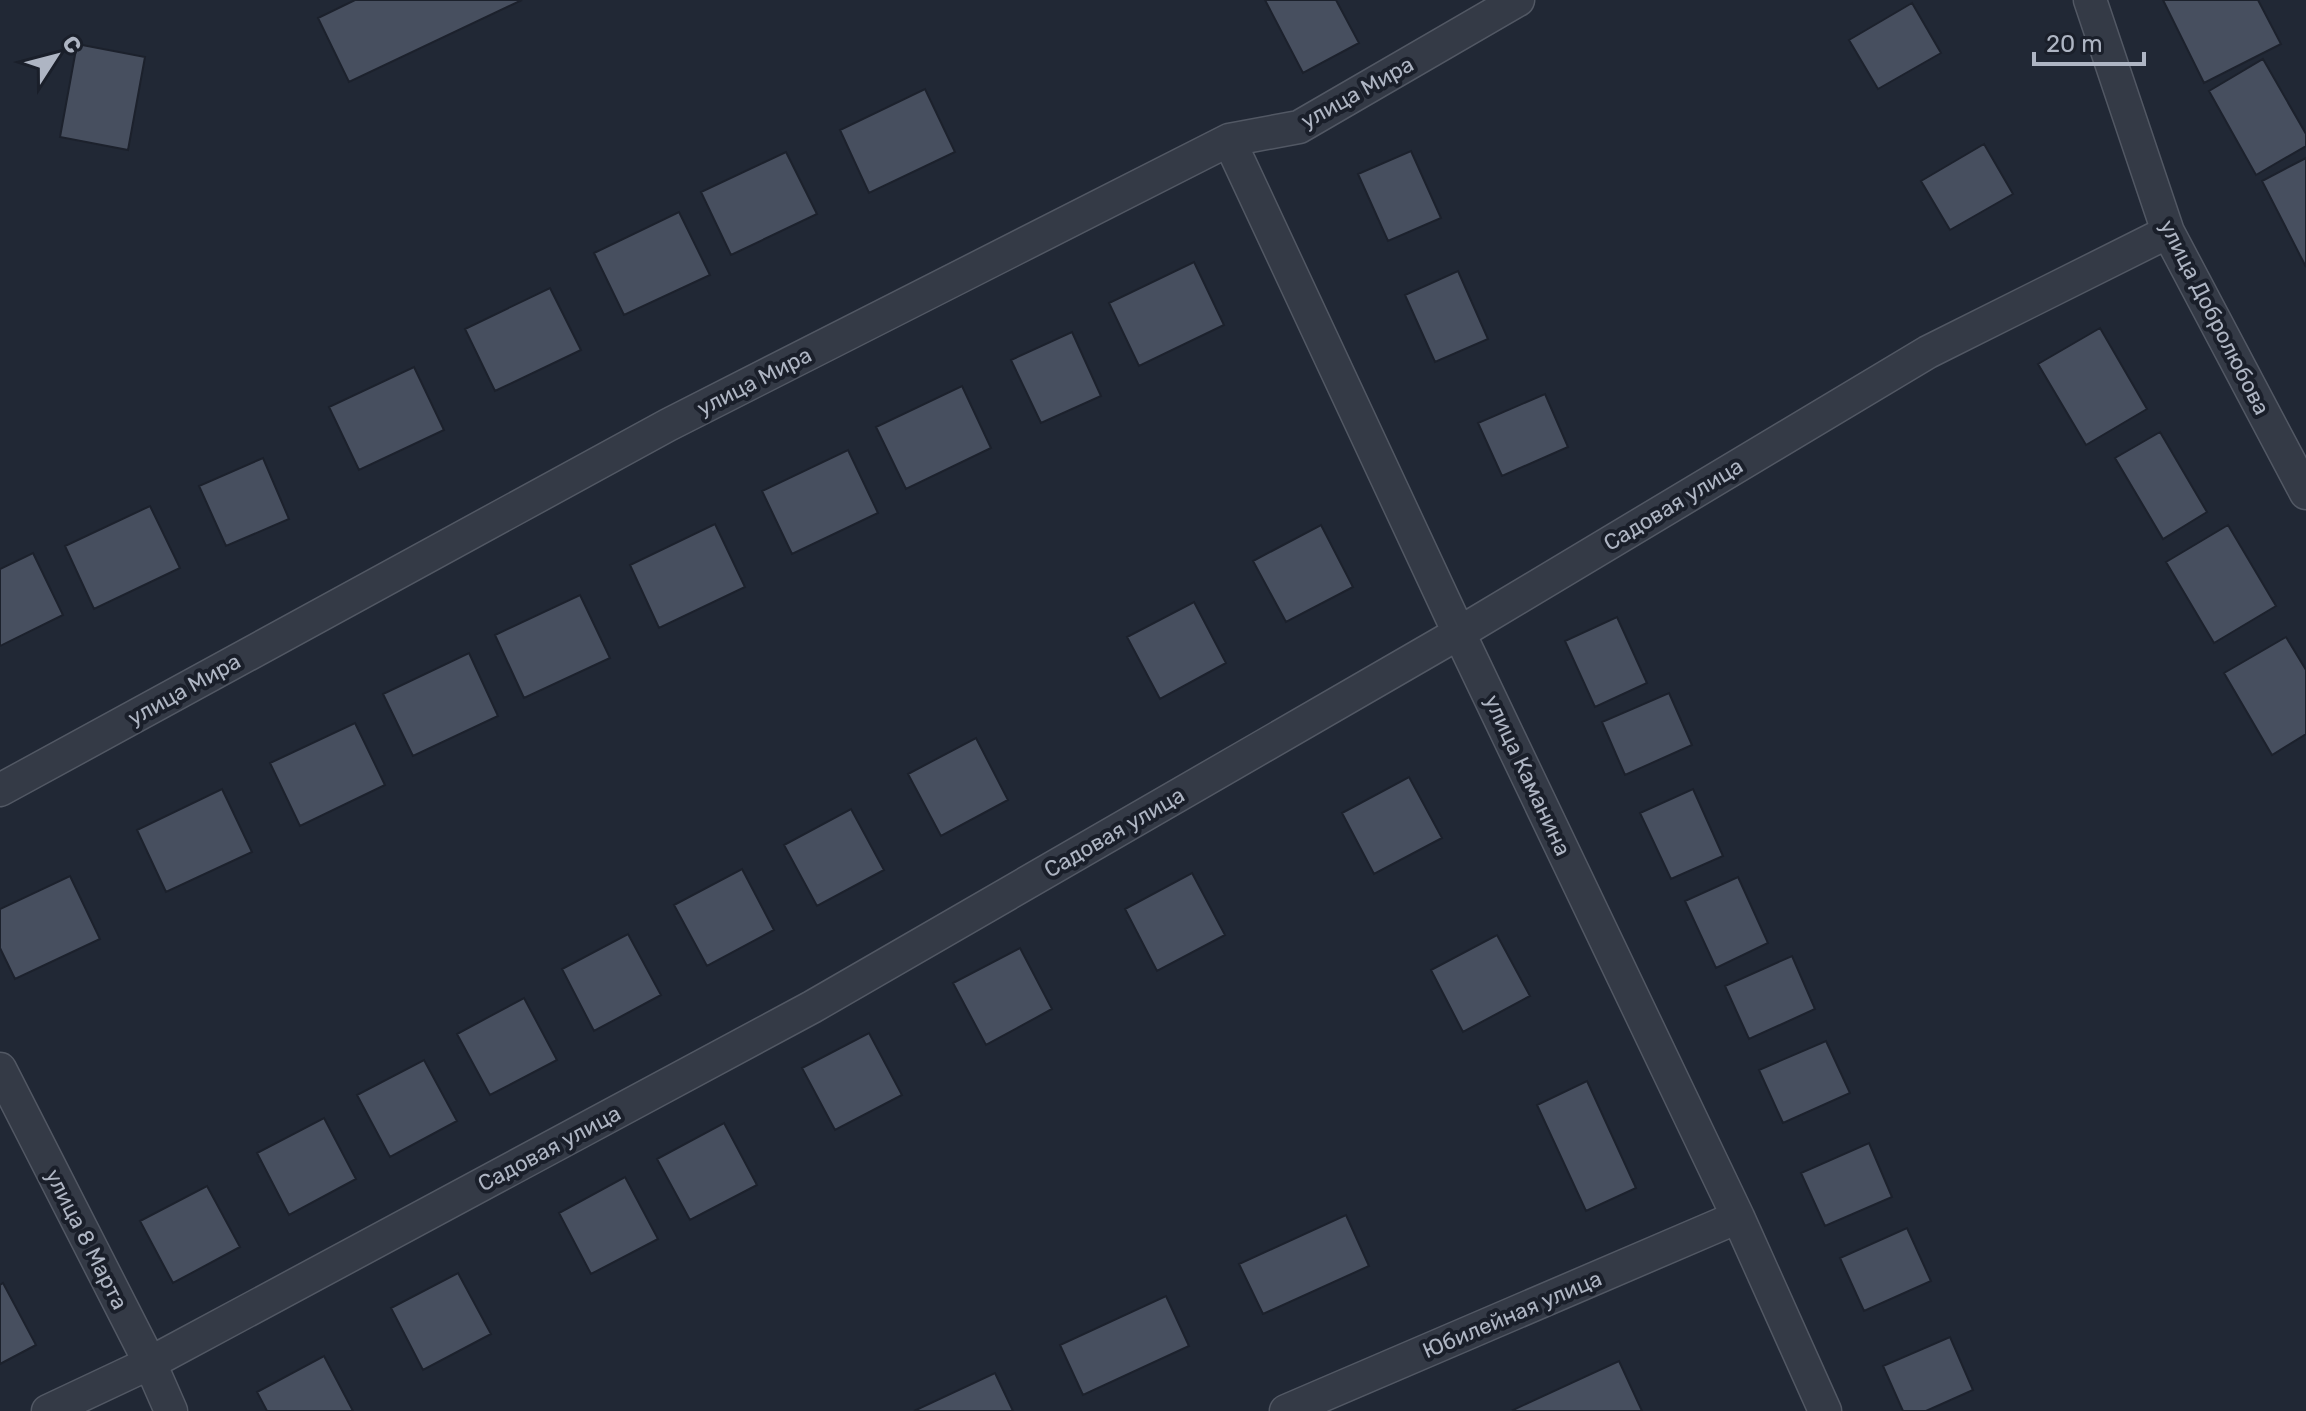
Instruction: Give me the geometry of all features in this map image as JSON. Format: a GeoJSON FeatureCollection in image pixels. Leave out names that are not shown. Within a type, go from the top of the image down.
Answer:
{"type":"FeatureCollection","features":[{"type":"Feature","properties":{"kind":"street","name":"улица Мира"},"geometry":{"type":"LineString","coordinates":[[0,790],[668,425],[1229,140],[1299,127],[1518,0]]}},
{"type":"Feature","properties":{"kind":"street","name":"улица Добролюбова"},"geometry":{"type":"LineString","coordinates":[[2090,0],[2168,232],[2306,493]]}},
{"type":"Feature","properties":{"kind":"street","name":"улица Каманина"},"geometry":{"type":"LineString","coordinates":[[1229,140],[1459,633],[1738,1217],[1825,1411]]}},
{"type":"Feature","properties":{"kind":"street","name":"Садовая улица"},"geometry":{"type":"LineString","coordinates":[[48,1411],[150,1363],[812,1007],[1459,633],[1928,352],[2168,232]]}},
{"type":"Feature","properties":{"kind":"street","name":"улица 8 Марта"},"geometry":{"type":"LineString","coordinates":[[0,1069],[150,1363],[171,1411]]}},
{"type":"Feature","properties":{"kind":"street","name":"Юбилейная улица"},"geometry":{"type":"LineString","coordinates":[[1286,1411],[1738,1217]]}},
{"type":"Feature","properties":{"kind":"building"},"geometry":{"type":"Polygon","coordinates":[[[355,0],[522,0],[349,82],[318,18],[355,0]]]}},
{"type":"Feature","properties":{"kind":"building"},"geometry":{"type":"Polygon","coordinates":[[[1265,0],[1336,0],[1359,43],[1303,73],[1265,0]]]}},
{"type":"Feature","properties":{"kind":"building"},"geometry":{"type":"Polygon","coordinates":[[[2163,0],[2258,0],[2281,44],[2204,83],[2163,0]]]}},
{"type":"Feature","properties":{"kind":"building"},"geometry":{"type":"Polygon","coordinates":[[[1912,3],[1941,53],[1878,89],[1849,40],[1912,3]]]}},
{"type":"Feature","properties":{"kind":"building"},"geometry":{"type":"Polygon","coordinates":[[[77,44],[145,57],[128,150],[60,137],[77,44]]]}},
{"type":"Feature","properties":{"kind":"building"},"geometry":{"type":"Polygon","coordinates":[[[2263,59],[2306,134],[2306,146],[2256,175],[2209,91],[2263,59]]]}},
{"type":"Feature","properties":{"kind":"building"},"geometry":{"type":"Polygon","coordinates":[[[925,89],[955,152],[869,193],[840,130],[925,89]]]}},
{"type":"Feature","properties":{"kind":"building"},"geometry":{"type":"Polygon","coordinates":[[[1984,144],[2013,194],[1950,230],[1921,181],[1984,144]]]}},
{"type":"Feature","properties":{"kind":"building"},"geometry":{"type":"Polygon","coordinates":[[[1411,151],[1441,218],[1388,241],[1358,174],[1411,151]]]}},
{"type":"Feature","properties":{"kind":"building"},"geometry":{"type":"Polygon","coordinates":[[[786,152],[817,214],[731,255],[701,192],[786,152]]]}},
{"type":"Feature","properties":{"kind":"building"},"geometry":{"type":"Polygon","coordinates":[[[2306,158],[2306,267],[2262,181],[2306,158]]]}},
{"type":"Feature","properties":{"kind":"building"},"geometry":{"type":"Polygon","coordinates":[[[679,212],[710,275],[624,315],[594,253],[679,212]]]}},
{"type":"Feature","properties":{"kind":"building"},"geometry":{"type":"Polygon","coordinates":[[[1194,262],[1224,325],[1139,366],[1109,303],[1194,262]]]}},
{"type":"Feature","properties":{"kind":"building"},"geometry":{"type":"Polygon","coordinates":[[[1458,271],[1488,339],[1435,362],[1405,295],[1458,271]]]}},
{"type":"Feature","properties":{"kind":"building"},"geometry":{"type":"Polygon","coordinates":[[[550,288],[581,350],[495,391],[465,329],[550,288]]]}},
{"type":"Feature","properties":{"kind":"building"},"geometry":{"type":"Polygon","coordinates":[[[2100,328],[2147,409],[2086,445],[2038,364],[2100,328]]]}},
{"type":"Feature","properties":{"kind":"building"},"geometry":{"type":"Polygon","coordinates":[[[1072,332],[1101,396],[1041,423],[1011,360],[1072,332]]]}},
{"type":"Feature","properties":{"kind":"building"},"geometry":{"type":"Polygon","coordinates":[[[414,367],[444,430],[359,470],[329,407],[414,367]]]}},
{"type":"Feature","properties":{"kind":"building"},"geometry":{"type":"Polygon","coordinates":[[[962,386],[991,448],[906,489],[876,427],[962,386]]]}},
{"type":"Feature","properties":{"kind":"building"},"geometry":{"type":"Polygon","coordinates":[[[1545,394],[1568,447],[1502,476],[1478,423],[1545,394]]]}},
{"type":"Feature","properties":{"kind":"building"},"geometry":{"type":"Polygon","coordinates":[[[2160,432],[2207,512],[2163,539],[2115,458],[2160,432]]]}},
{"type":"Feature","properties":{"kind":"building"},"geometry":{"type":"Polygon","coordinates":[[[848,450],[878,513],[792,554],[762,491],[848,450]]]}},
{"type":"Feature","properties":{"kind":"building"},"geometry":{"type":"Polygon","coordinates":[[[263,458],[289,519],[226,546],[199,486],[263,458]]]}},
{"type":"Feature","properties":{"kind":"building"},"geometry":{"type":"Polygon","coordinates":[[[150,506],[180,568],[94,609],[65,546],[150,506]]]}},
{"type":"Feature","properties":{"kind":"building"},"geometry":{"type":"Polygon","coordinates":[[[715,524],[745,587],[659,628],[630,565],[715,524]]]}},
{"type":"Feature","properties":{"kind":"building"},"geometry":{"type":"Polygon","coordinates":[[[1321,525],[1353,587],[1286,622],[1253,561],[1321,525]]]}},
{"type":"Feature","properties":{"kind":"building"},"geometry":{"type":"Polygon","coordinates":[[[2228,525],[2276,606],[2214,643],[2166,562],[2228,525]]]}},
{"type":"Feature","properties":{"kind":"building"},"geometry":{"type":"Polygon","coordinates":[[[33,553],[63,615],[0,646],[0,569],[33,553]]]}},
{"type":"Feature","properties":{"kind":"building"},"geometry":{"type":"Polygon","coordinates":[[[580,595],[610,658],[524,698],[495,635],[580,595]]]}},
{"type":"Feature","properties":{"kind":"building"},"geometry":{"type":"Polygon","coordinates":[[[1194,602],[1226,663],[1160,699],[1127,637],[1194,602]]]}},
{"type":"Feature","properties":{"kind":"building"},"geometry":{"type":"Polygon","coordinates":[[[1617,617],[1647,683],[1595,707],[1565,641],[1617,617]]]}},
{"type":"Feature","properties":{"kind":"building"},"geometry":{"type":"Polygon","coordinates":[[[2286,637],[2306,670],[2306,734],[2272,755],[2224,673],[2286,637]]]}},
{"type":"Feature","properties":{"kind":"building"},"geometry":{"type":"Polygon","coordinates":[[[469,653],[498,716],[413,756],[383,694],[469,653]]]}},
{"type":"Feature","properties":{"kind":"building"},"geometry":{"type":"Polygon","coordinates":[[[1669,693],[1692,745],[1625,775],[1602,722],[1669,693]]]}},
{"type":"Feature","properties":{"kind":"building"},"geometry":{"type":"Polygon","coordinates":[[[355,723],[385,785],[300,826],[270,763],[355,723]]]}},
{"type":"Feature","properties":{"kind":"building"},"geometry":{"type":"Polygon","coordinates":[[[976,738],[1008,800],[941,836],[908,774],[976,738]]]}},
{"type":"Feature","properties":{"kind":"building"},"geometry":{"type":"Polygon","coordinates":[[[1409,777],[1442,838],[1374,874],[1342,813],[1409,777]]]}},
{"type":"Feature","properties":{"kind":"building"},"geometry":{"type":"Polygon","coordinates":[[[222,789],[252,852],[166,892],[137,830],[222,789]]]}},
{"type":"Feature","properties":{"kind":"building"},"geometry":{"type":"Polygon","coordinates":[[[1693,789],[1723,856],[1671,879],[1640,813],[1693,789]]]}},
{"type":"Feature","properties":{"kind":"building"},"geometry":{"type":"Polygon","coordinates":[[[851,809],[884,870],[817,906],[784,845],[851,809]]]}},
{"type":"Feature","properties":{"kind":"building"},"geometry":{"type":"Polygon","coordinates":[[[742,869],[774,930],[707,966],[674,905],[742,869]]]}},
{"type":"Feature","properties":{"kind":"building"},"geometry":{"type":"Polygon","coordinates":[[[1192,873],[1225,935],[1157,971],[1125,909],[1192,873]]]}},
{"type":"Feature","properties":{"kind":"building"},"geometry":{"type":"Polygon","coordinates":[[[70,876],[100,939],[15,979],[0,948],[0,909],[70,876]]]}},
{"type":"Feature","properties":{"kind":"building"},"geometry":{"type":"Polygon","coordinates":[[[1738,877],[1768,943],[1716,968],[1685,901],[1738,877]]]}},
{"type":"Feature","properties":{"kind":"building"},"geometry":{"type":"Polygon","coordinates":[[[628,934],[661,995],[594,1031],[562,969],[628,934]]]}},
{"type":"Feature","properties":{"kind":"building"},"geometry":{"type":"Polygon","coordinates":[[[1497,935],[1530,996],[1463,1032],[1431,970],[1497,935]]]}},
{"type":"Feature","properties":{"kind":"building"},"geometry":{"type":"Polygon","coordinates":[[[1020,948],[1052,1009],[986,1045],[953,983],[1020,948]]]}},
{"type":"Feature","properties":{"kind":"building"},"geometry":{"type":"Polygon","coordinates":[[[1792,956],[1815,1009],[1749,1039],[1725,986],[1792,956]]]}},
{"type":"Feature","properties":{"kind":"building"},"geometry":{"type":"Polygon","coordinates":[[[524,998],[557,1060],[490,1095],[457,1034],[524,998]]]}},
{"type":"Feature","properties":{"kind":"building"},"geometry":{"type":"Polygon","coordinates":[[[869,1033],[902,1095],[835,1130],[802,1068],[869,1033]]]}},
{"type":"Feature","properties":{"kind":"building"},"geometry":{"type":"Polygon","coordinates":[[[1826,1041],[1850,1093],[1783,1123],[1759,1070],[1826,1041]]]}},
{"type":"Feature","properties":{"kind":"building"},"geometry":{"type":"Polygon","coordinates":[[[424,1060],[457,1121],[390,1157],[357,1095],[424,1060]]]}},
{"type":"Feature","properties":{"kind":"building"},"geometry":{"type":"Polygon","coordinates":[[[1587,1081],[1636,1188],[1586,1211],[1537,1105],[1587,1081]]]}},
{"type":"Feature","properties":{"kind":"building"},"geometry":{"type":"Polygon","coordinates":[[[324,1118],[356,1179],[289,1215],[257,1153],[324,1118]]]}},
{"type":"Feature","properties":{"kind":"building"},"geometry":{"type":"Polygon","coordinates":[[[724,1123],[757,1185],[690,1220],[657,1159],[724,1123]]]}},
{"type":"Feature","properties":{"kind":"building"},"geometry":{"type":"Polygon","coordinates":[[[1869,1143],[1892,1197],[1825,1226],[1801,1173],[1869,1143]]]}},
{"type":"Feature","properties":{"kind":"building"},"geometry":{"type":"Polygon","coordinates":[[[625,1177],[658,1239],[591,1274],[559,1213],[625,1177]]]}},
{"type":"Feature","properties":{"kind":"building"},"geometry":{"type":"Polygon","coordinates":[[[207,1186],[240,1247],[173,1283],[140,1221],[207,1186]]]}},
{"type":"Feature","properties":{"kind":"building"},"geometry":{"type":"Polygon","coordinates":[[[1346,1215],[1369,1266],[1263,1314],[1239,1264],[1346,1215]]]}},
{"type":"Feature","properties":{"kind":"building"},"geometry":{"type":"Polygon","coordinates":[[[1907,1228],[1931,1281],[1864,1311],[1840,1258],[1907,1228]]]}},
{"type":"Feature","properties":{"kind":"building"},"geometry":{"type":"Polygon","coordinates":[[[458,1273],[491,1334],[423,1370],[391,1308],[458,1273]]]}},
{"type":"Feature","properties":{"kind":"building"},"geometry":{"type":"Polygon","coordinates":[[[3,1283],[36,1345],[0,1364],[0,1285],[3,1283]]]}},
{"type":"Feature","properties":{"kind":"building"},"geometry":{"type":"Polygon","coordinates":[[[1166,1296],[1189,1346],[1083,1395],[1060,1345],[1166,1296]]]}},
{"type":"Feature","properties":{"kind":"building"},"geometry":{"type":"Polygon","coordinates":[[[1950,1337],[1973,1390],[1926,1411],[1903,1411],[1883,1366],[1950,1337]]]}},
{"type":"Feature","properties":{"kind":"building"},"geometry":{"type":"Polygon","coordinates":[[[324,1356],[353,1411],[267,1411],[257,1392],[324,1356]]]}},
{"type":"Feature","properties":{"kind":"building"},"geometry":{"type":"Polygon","coordinates":[[[1619,1361],[1642,1411],[1513,1410],[1619,1361]]]}},
{"type":"Feature","properties":{"kind":"building"},"geometry":{"type":"Polygon","coordinates":[[[995,1373],[1013,1411],[914,1411],[995,1373]]]}}]}
